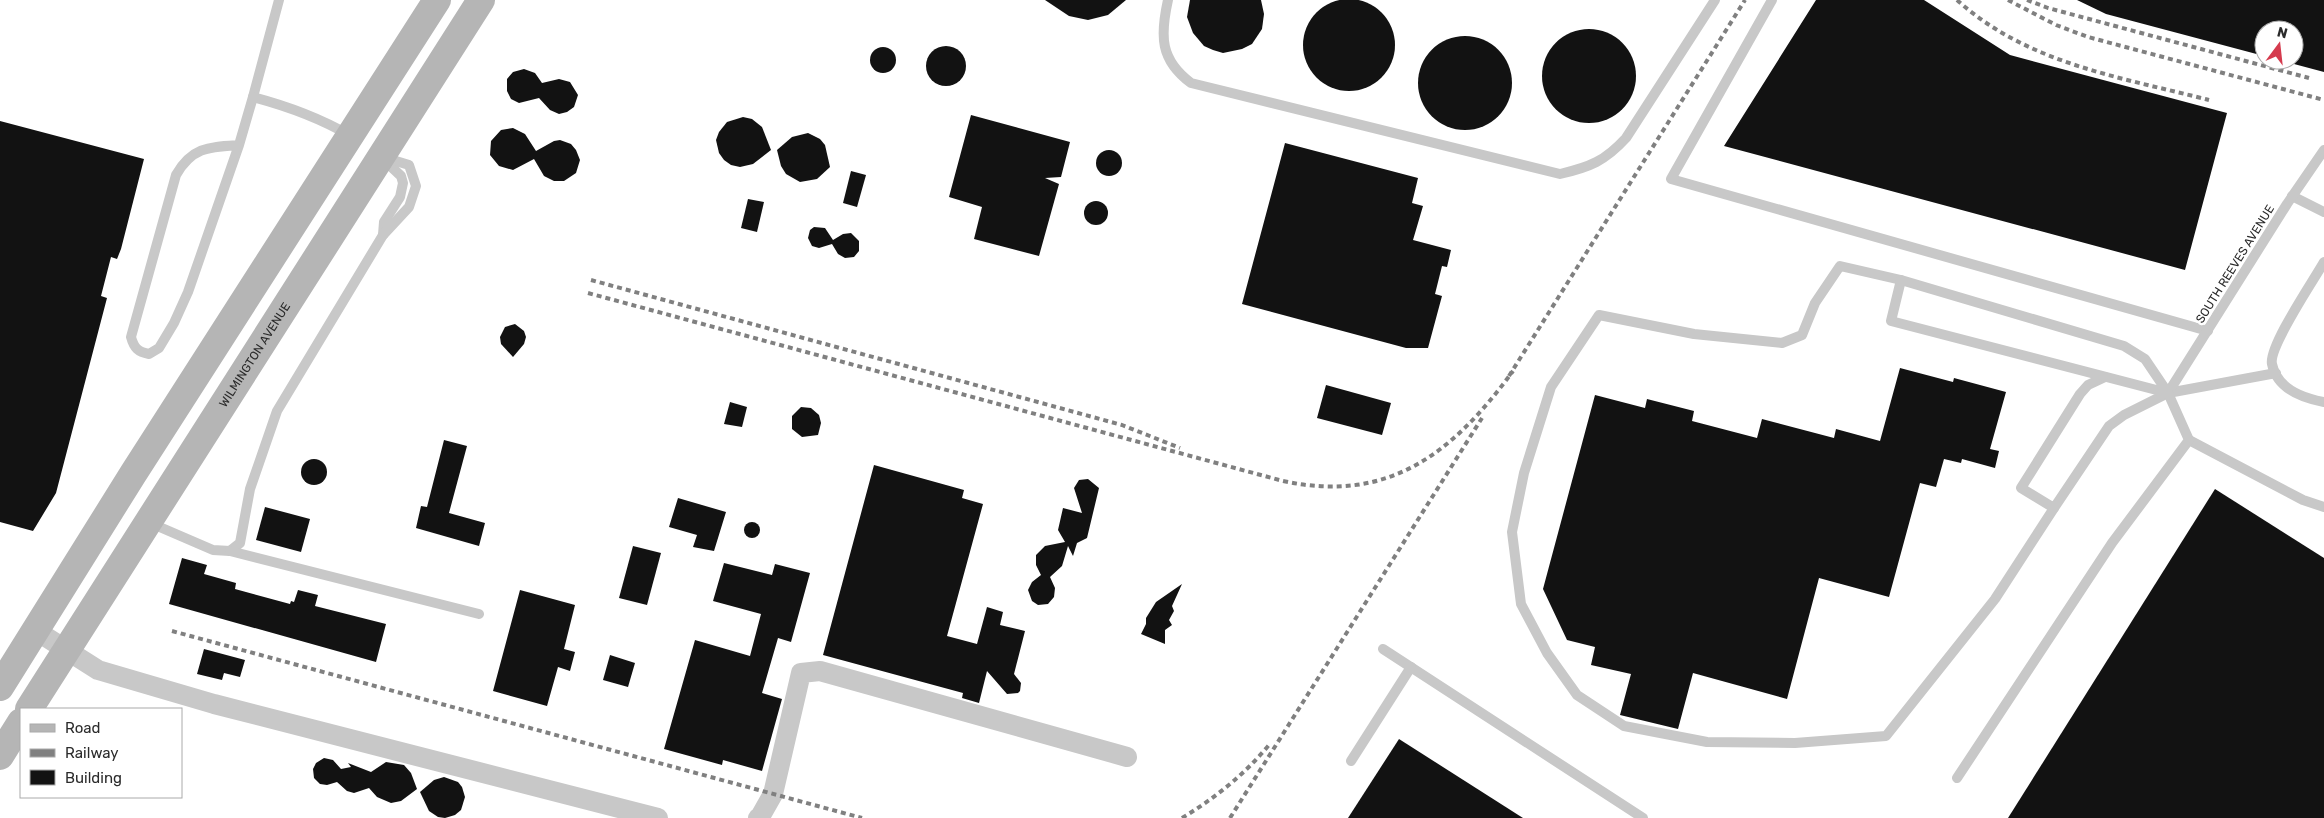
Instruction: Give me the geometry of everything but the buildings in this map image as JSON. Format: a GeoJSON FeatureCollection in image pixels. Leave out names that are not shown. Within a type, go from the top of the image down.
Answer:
{"type":"FeatureCollection","features":[{"type":"Feature","properties":{"kind":"main road"},"geometry":{"type":"LineString","coordinates":[[0,687],[437,0]]}},
{"type":"Feature","properties":{"kind":"main road","name":"WILMINGTON AVENUE"},"geometry":{"type":"LineString","coordinates":[[31,708],[147,522],[481,0]]}},
{"type":"Feature","properties":{"kind":"main road"},"geometry":{"type":"LineString","coordinates":[[350,136],[381,156]]}},
{"type":"Feature","properties":{"kind":"main road"},"geometry":{"type":"LineString","coordinates":[[0,756],[20,724]]}},
{"type":"Feature","properties":{"kind":"street"},"geometry":{"type":"LineString","coordinates":[[35,630],[98,670],[183,695],[658,818]]}},
{"type":"Feature","properties":{"kind":"street"},"geometry":{"type":"LineString","coordinates":[[758,818],[773,794],[801,672],[820,671],[1126,757]]}},
{"type":"Feature","properties":{"kind":"lane"},"geometry":{"type":"LineString","coordinates":[[239,145],[207,147],[193,155],[182,165],[176,175],[131,337],[133,346],[141,353],[150,354],[158,348],[174,323],[198,265],[239,145],[279,0]]}},
{"type":"Feature","properties":{"kind":"lane"},"geometry":{"type":"LineString","coordinates":[[1168,0],[1165,20],[1166,57],[1176,72],[1191,83],[1560,174],[1589,167],[1613,152],[1626,138],[1715,0]]}},
{"type":"Feature","properties":{"kind":"lane"},"geometry":{"type":"LineString","coordinates":[[1772,0],[1671,179],[2208,331]]}},
{"type":"Feature","properties":{"kind":"lane"},"geometry":{"type":"LineString","coordinates":[[253,97],[295,109],[326,122],[350,136]]}},
{"type":"Feature","properties":{"kind":"lane","name":"SOUTH REEVES AVENUE"},"geometry":{"type":"LineString","coordinates":[[2168,393],[2292,196],[2324,150]]}},
{"type":"Feature","properties":{"kind":"lane"},"geometry":{"type":"LineString","coordinates":[[230,551],[240,543],[250,489],[277,411],[383,235],[410,207],[416,186],[409,165],[381,156]]}},
{"type":"Feature","properties":{"kind":"lane"},"geometry":{"type":"LineString","coordinates":[[2292,196],[2324,212]]}},
{"type":"Feature","properties":{"kind":"lane"},"geometry":{"type":"LineString","coordinates":[[2324,262],[2277,342],[2271,362],[2280,382],[2305,399],[2324,402]]}},
{"type":"Feature","properties":{"kind":"lane"},"geometry":{"type":"LineString","coordinates":[[2276,373],[2168,393],[2124,415],[2109,426],[1995,599],[1886,736],[1795,743],[1707,742],[1624,726],[1577,695],[1547,653],[1521,604],[1512,532],[1524,472],[1550,387],[1599,314],[1694,334],[1782,343],[1802,335],[1815,303],[1840,266],[1901,280],[2124,346],[2145,359],[2168,393],[2189,440],[2303,500],[2324,507]]}},
{"type":"Feature","properties":{"kind":"lane"},"geometry":{"type":"LineString","coordinates":[[1901,280],[1891,321],[2168,393]]}},
{"type":"Feature","properties":{"kind":"lane"},"geometry":{"type":"LineString","coordinates":[[2054,508],[2021,488],[2080,394],[2088,385],[2106,377]]}},
{"type":"Feature","properties":{"kind":"lane"},"geometry":{"type":"LineString","coordinates":[[1957,778],[2112,543],[2189,440]]}},
{"type":"Feature","properties":{"kind":"lane"},"geometry":{"type":"LineString","coordinates":[[147,522],[213,550],[230,551],[479,614]]}},
{"type":"Feature","properties":{"kind":"lane"},"geometry":{"type":"LineString","coordinates":[[1383,649],[1644,818]]}},
{"type":"Feature","properties":{"kind":"lane"},"geometry":{"type":"LineString","coordinates":[[1351,761],[1411,667]]}},
{"type":"Feature","properties":{"kind":"railway"},"geometry":{"type":"LineString","coordinates":[[1509,376],[1745,0]]}},
{"type":"Feature","properties":{"kind":"railway"},"geometry":{"type":"LineString","coordinates":[[1957,0],[1985,22],[2044,54],[2109,75],[2209,100]]}},
{"type":"Feature","properties":{"kind":"railway"},"geometry":{"type":"LineString","coordinates":[[2008,0],[2056,25],[2088,37],[2324,100]]}},
{"type":"Feature","properties":{"kind":"railway"},"geometry":{"type":"LineString","coordinates":[[2027,0],[2048,8],[2309,78]]}},
{"type":"Feature","properties":{"kind":"railway"},"geometry":{"type":"LineString","coordinates":[[591,280],[1122,425],[1180,448]]}},
{"type":"Feature","properties":{"kind":"railway"},"geometry":{"type":"LineString","coordinates":[[588,293],[1283,481],[1321,486],[1355,485],[1387,478],[1415,465],[1442,448],[1467,426],[1513,371]]}},
{"type":"Feature","properties":{"kind":"railway"},"geometry":{"type":"LineString","coordinates":[[1230,818],[1482,418]]}},
{"type":"Feature","properties":{"kind":"railway"},"geometry":{"type":"LineString","coordinates":[[172,631],[862,818]]}},
{"type":"Feature","properties":{"kind":"railway"},"geometry":{"type":"LineString","coordinates":[[1182,818],[1228,785],[1250,766],[1269,745]]}}]}
